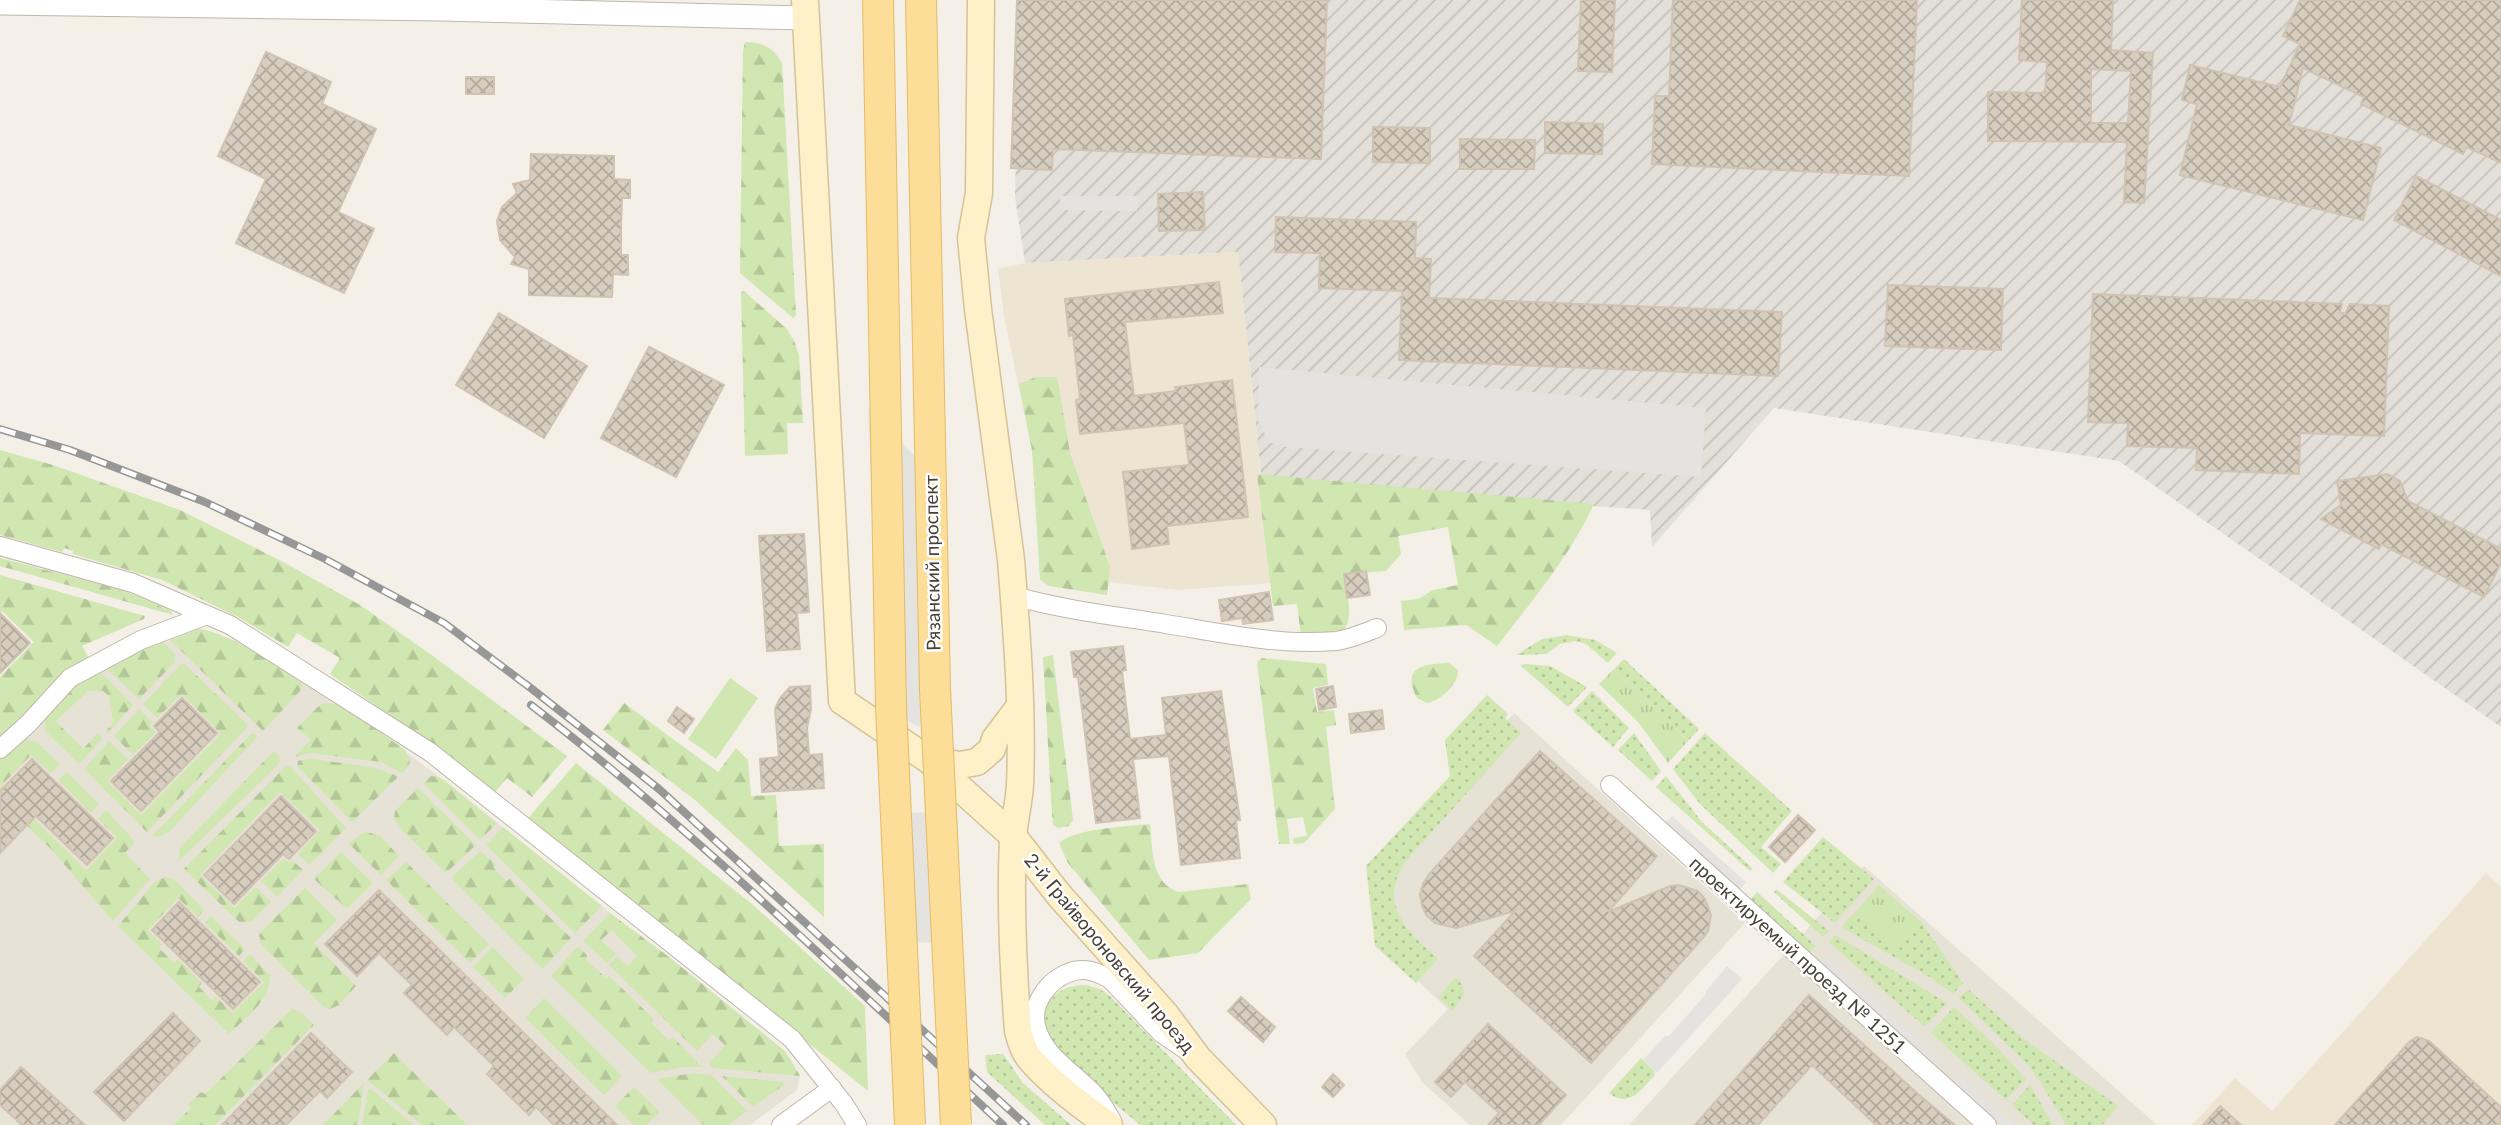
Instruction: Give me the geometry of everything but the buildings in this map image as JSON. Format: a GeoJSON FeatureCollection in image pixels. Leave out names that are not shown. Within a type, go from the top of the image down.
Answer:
{"type":"FeatureCollection","features":[{"type":"Feature","properties":{"kind":"main road"},"geometry":{"type":"LineString","coordinates":[[878,0],[891,707],[910,1125]]}},
{"type":"Feature","properties":{"kind":"main road","name":"Рязанский проспект"},"geometry":{"type":"LineString","coordinates":[[920,0],[935,689],[956,1125]]}},
{"type":"Feature","properties":{"kind":"main road"},"geometry":{"type":"LineString","coordinates":[[981,0],[979,192],[971,238],[1014,596],[1020,706],[1020,786],[1013,836]]}},
{"type":"Feature","properties":{"kind":"main road"},"geometry":{"type":"LineString","coordinates":[[806,9],[842,701],[929,760],[1013,836]]}},
{"type":"Feature","properties":{"kind":"main road"},"geometry":{"type":"LineString","coordinates":[[929,760],[960,765],[977,762],[992,749],[995,739],[1020,706]]}},
{"type":"Feature","properties":{"kind":"main road","name":"2-й Грайвороновский проезд"},"geometry":{"type":"LineString","coordinates":[[1013,836],[1059,895],[1166,1015],[1198,1058],[1263,1125]]}},
{"type":"Feature","properties":{"kind":"main road","name":"2-й Грайвороновский проезд"},"geometry":{"type":"LineString","coordinates":[[1013,836],[1012,914],[1018,1031],[1022,1046],[1030,1060],[1041,1070],[1083,1108],[1109,1125]]}},
{"type":"Feature","properties":{"kind":"street"},"geometry":{"type":"LineString","coordinates":[[0,3],[440,9],[806,9]]}},
{"type":"Feature","properties":{"kind":"street"},"geometry":{"type":"LineString","coordinates":[[0,547],[133,583],[207,615],[253,640],[430,752],[792,1039],[832,1088],[857,1125]]}},
{"type":"Feature","properties":{"kind":"street"},"geometry":{"type":"LineString","coordinates":[[1014,596],[1041,604],[1241,636],[1338,641],[1377,628]]}},
{"type":"Feature","properties":{"kind":"street"},"geometry":{"type":"LineString","coordinates":[[0,748],[28,724],[70,678],[141,640],[207,615]]}},
{"type":"Feature","properties":{"kind":"street","name":"проектируемый проезд № 1251"},"geometry":{"type":"LineString","coordinates":[[1610,785],[1987,1125]]}},
{"type":"Feature","properties":{"kind":"street"},"geometry":{"type":"LineString","coordinates":[[1115,1125],[1096,1096],[1048,1051],[1039,1034],[1035,1016],[1038,1004],[1042,994],[1056,981],[1066,974],[1083,970],[1110,979],[1161,1033],[1198,1058]]}},
{"type":"Feature","properties":{"kind":"street"},"geometry":{"type":"LineString","coordinates":[[781,1125],[832,1088]]}},
{"type":"Feature","properties":{"kind":"shaded area"},"geometry":{"type":"Polygon","coordinates":[[[1018,0],[2501,0],[2501,727],[2119,461],[1774,408],[1652,547],[1650,510],[1262,483],[1238,252],[1025,263],[1015,197],[1018,0]]]}},
{"type":"Feature","properties":{"kind":"shaded area"},"geometry":{"type":"Polygon","coordinates":[[[1060,196],[1138,196],[1137,211],[1060,210],[1060,196]]]}},
{"type":"Feature","properties":{"kind":"shaded area"},"geometry":{"type":"Polygon","coordinates":[[[1238,252],[1272,583],[1179,590],[1045,575],[1037,475],[1004,316],[998,269],[1025,263],[1238,252]]]}},
{"type":"Feature","properties":{"kind":"shaded area"},"geometry":{"type":"Polygon","coordinates":[[[1259,367],[1706,408],[1701,477],[1285,447],[1269,442],[1258,421],[1259,367]]]}},
{"type":"Feature","properties":{"kind":"shaded area"},"geometry":{"type":"Polygon","coordinates":[[[868,407],[921,463],[932,733],[880,707],[868,407]]]}},
{"type":"Feature","properties":{"kind":"shaded area"},"geometry":{"type":"Polygon","coordinates":[[[199,629],[237,643],[342,705],[445,781],[786,1052],[800,1076],[797,1090],[750,1125],[0,1125],[0,758],[16,741],[25,739],[44,721],[45,716],[104,666],[199,629]]]}},
{"type":"Feature","properties":{"kind":"shaded area"},"geometry":{"type":"Polygon","coordinates":[[[1514,713],[1745,923],[1561,1125],[1470,1125],[1422,1082],[1405,1054],[1448,1009],[1416,979],[1373,870],[1514,713]]]}},
{"type":"Feature","properties":{"kind":"shaded area"},"geometry":{"type":"Polygon","coordinates":[[[944,812],[951,943],[899,942],[889,813],[944,812]]]}},
{"type":"Feature","properties":{"kind":"shaded area"},"geometry":{"type":"Polygon","coordinates":[[[1672,816],[1746,882],[1740,889],[1666,822],[1672,816]]]}},
{"type":"Feature","properties":{"kind":"shaded area"},"geometry":{"type":"Polygon","coordinates":[[[1864,866],[2157,1125],[1629,1125],[1864,866]]]}},
{"type":"Feature","properties":{"kind":"shaded area"},"geometry":{"type":"Polygon","coordinates":[[[2486,873],[2501,887],[2501,1125],[2192,1125],[2235,1078],[2272,1111],[2486,873]]]}},
{"type":"Feature","properties":{"kind":"shaded area"},"geometry":{"type":"Polygon","coordinates":[[[1827,956],[1945,1062],[1939,1068],[1821,962],[1827,956]]]}},
{"type":"Feature","properties":{"kind":"shaded area"},"geometry":{"type":"Polygon","coordinates":[[[1727,966],[1742,979],[1657,1073],[1643,1060],[1665,1036],[1669,1036],[1727,966]]]}},
{"type":"Feature","properties":{"kind":"shaded area"},"geometry":{"type":"Polygon","coordinates":[[[1959,1074],[2015,1125],[2000,1125],[1952,1081],[1959,1074]]]}},
{"type":"Feature","properties":{"kind":"green space"},"geometry":{"type":"Polygon","coordinates":[[[745,42],[767,47],[782,63],[796,315],[793,318],[740,273],[745,42]]]}},
{"type":"Feature","properties":{"kind":"green space"},"geometry":{"type":"Polygon","coordinates":[[[744,291],[787,329],[799,355],[803,423],[787,423],[788,454],[745,456],[741,292],[744,291]]]}},
{"type":"Feature","properties":{"kind":"green space"},"geometry":{"type":"Polygon","coordinates":[[[1036,377],[1056,377],[1058,382],[1070,453],[1110,567],[1107,595],[1049,586],[1040,580],[1032,450],[1019,384],[1036,377]]]}},
{"type":"Feature","properties":{"kind":"green space"},"geometry":{"type":"Polygon","coordinates":[[[0,450],[53,465],[180,510],[285,563],[360,605],[567,756],[532,797],[507,778],[495,792],[436,747],[330,674],[340,658],[297,633],[288,647],[238,617],[162,580],[73,554],[73,551],[64,548],[62,552],[0,535],[0,450]]]}},
{"type":"Feature","properties":{"kind":"green space"},"geometry":{"type":"Polygon","coordinates":[[[1257,474],[1594,504],[1562,560],[1497,646],[1466,625],[1404,630],[1401,601],[1418,599],[1433,590],[1458,585],[1448,527],[1398,536],[1401,554],[1386,571],[1344,574],[1349,605],[1346,627],[1341,633],[1301,635],[1297,604],[1273,606],[1257,474]]]}},
{"type":"Feature","properties":{"kind":"green space"},"geometry":{"type":"Polygon","coordinates":[[[0,558],[126,591],[171,611],[173,615],[0,566],[0,558]]]}},
{"type":"Feature","properties":{"kind":"green space"},"geometry":{"type":"Polygon","coordinates":[[[0,575],[145,616],[144,619],[82,646],[89,658],[64,675],[0,739],[0,677],[34,642],[2,611],[0,613],[0,575]]]}},
{"type":"Feature","properties":{"kind":"green space"},"geometry":{"type":"Polygon","coordinates":[[[199,629],[253,650],[283,668],[302,684],[300,691],[263,731],[170,640],[199,629]]]}},
{"type":"Feature","properties":{"kind":"green space"},"geometry":{"type":"Polygon","coordinates":[[[1567,635],[1595,640],[1617,653],[1608,663],[1586,644],[1576,641],[1560,644],[1546,654],[1516,655],[1542,639],[1567,635]]]}},
{"type":"Feature","properties":{"kind":"green space"},"geometry":{"type":"Polygon","coordinates":[[[163,642],[175,654],[175,662],[139,699],[104,666],[163,642]]]}},
{"type":"Feature","properties":{"kind":"green space"},"geometry":{"type":"Polygon","coordinates":[[[1053,655],[1073,820],[1069,826],[1058,828],[1053,825],[1052,815],[1043,657],[1053,655]]]}},
{"type":"Feature","properties":{"kind":"green space"},"geometry":{"type":"Polygon","coordinates":[[[1262,658],[1326,664],[1328,685],[1313,688],[1317,712],[1334,710],[1336,725],[1326,727],[1335,809],[1304,843],[1294,844],[1293,838],[1307,836],[1303,817],[1287,819],[1290,844],[1279,844],[1257,662],[1262,658]]]}},
{"type":"Feature","properties":{"kind":"green space"},"geometry":{"type":"Polygon","coordinates":[[[1624,659],[1699,729],[1688,741],[1614,669],[1624,659]]]}},
{"type":"Feature","properties":{"kind":"green space"},"geometry":{"type":"Polygon","coordinates":[[[184,663],[247,724],[247,728],[147,832],[84,769],[109,741],[128,759],[107,781],[141,815],[221,734],[182,694],[157,718],[143,704],[184,663]]]}},
{"type":"Feature","properties":{"kind":"green space"},"geometry":{"type":"Polygon","coordinates":[[[1449,663],[1458,670],[1448,691],[1427,703],[1417,698],[1411,679],[1413,673],[1431,664],[1449,663]]]}},
{"type":"Feature","properties":{"kind":"green space"},"geometry":{"type":"Polygon","coordinates":[[[1520,665],[1550,666],[1587,687],[1568,707],[1520,665]]]}},
{"type":"Feature","properties":{"kind":"green space"},"geometry":{"type":"Polygon","coordinates":[[[98,669],[133,705],[108,733],[106,731],[113,723],[109,696],[103,691],[88,691],[56,721],[83,749],[98,733],[103,738],[79,764],[45,731],[45,716],[68,691],[98,669]]]}},
{"type":"Feature","properties":{"kind":"green space"},"geometry":{"type":"Polygon","coordinates":[[[1614,669],[1688,741],[1668,763],[1638,722],[1599,684],[1614,669]]]}},
{"type":"Feature","properties":{"kind":"green space"},"geometry":{"type":"Polygon","coordinates":[[[730,678],[758,698],[716,759],[688,739],[730,678]]]}},
{"type":"Feature","properties":{"kind":"green space"},"geometry":{"type":"Polygon","coordinates":[[[1592,691],[1629,728],[1613,747],[1573,711],[1592,691]]]}},
{"type":"Feature","properties":{"kind":"green space"},"geometry":{"type":"Polygon","coordinates":[[[1487,695],[1508,714],[1505,718],[1521,733],[1405,862],[1397,877],[1394,891],[1400,917],[1416,938],[1438,959],[1416,983],[1375,946],[1366,866],[1450,776],[1445,740],[1487,695]]]}},
{"type":"Feature","properties":{"kind":"green space"},"geometry":{"type":"Polygon","coordinates":[[[326,703],[342,705],[405,750],[410,760],[409,766],[402,773],[381,762],[311,753],[294,757],[311,740],[297,728],[319,706],[326,703]]]}},
{"type":"Feature","properties":{"kind":"green space"},"geometry":{"type":"Polygon","coordinates":[[[624,703],[718,772],[736,748],[748,760],[751,796],[776,795],[779,846],[824,844],[824,917],[695,800],[603,730],[624,703]]]}},
{"type":"Feature","properties":{"kind":"green space"},"geometry":{"type":"Polygon","coordinates":[[[139,709],[153,723],[150,726],[156,732],[133,755],[114,736],[139,709]]]}},
{"type":"Feature","properties":{"kind":"green space"},"geometry":{"type":"Polygon","coordinates":[[[252,733],[258,736],[170,831],[159,837],[152,836],[252,733]]]}},
{"type":"Feature","properties":{"kind":"green space"},"geometry":{"type":"Polygon","coordinates":[[[1634,733],[1661,771],[1652,781],[1618,750],[1634,733]]]}},
{"type":"Feature","properties":{"kind":"green space"},"geometry":{"type":"Polygon","coordinates":[[[1705,733],[1792,811],[1761,847],[1781,864],[1773,873],[1700,804],[1673,769],[1705,733]]]}},
{"type":"Feature","properties":{"kind":"green space"},"geometry":{"type":"Polygon","coordinates":[[[25,739],[37,742],[60,764],[51,773],[31,755],[1,786],[86,870],[117,838],[98,819],[106,810],[133,839],[134,843],[125,853],[150,879],[113,921],[51,849],[0,799],[0,758],[16,741],[25,739]]]}},
{"type":"Feature","properties":{"kind":"green space"},"geometry":{"type":"Polygon","coordinates":[[[274,751],[281,758],[278,765],[178,862],[180,847],[274,751]]]}},
{"type":"Feature","properties":{"kind":"green space"},"geometry":{"type":"Polygon","coordinates":[[[310,758],[379,769],[398,777],[352,822],[297,766],[298,761],[310,758]]]}},
{"type":"Feature","properties":{"kind":"green space"},"geometry":{"type":"Polygon","coordinates":[[[576,763],[753,905],[865,1006],[868,1091],[528,818],[576,763]]]}},
{"type":"Feature","properties":{"kind":"green space"},"geometry":{"type":"Polygon","coordinates":[[[286,766],[291,767],[346,828],[309,865],[298,854],[320,830],[280,792],[200,875],[234,908],[256,887],[271,902],[252,921],[239,922],[184,869],[286,766]]]}},
{"type":"Feature","properties":{"kind":"green space"},"geometry":{"type":"Polygon","coordinates":[[[67,772],[99,804],[91,813],[58,780],[67,772]]]}},
{"type":"Feature","properties":{"kind":"green space"},"geometry":{"type":"Polygon","coordinates":[[[431,776],[445,781],[497,823],[480,840],[423,783],[431,776]]]}},
{"type":"Feature","properties":{"kind":"green space"},"geometry":{"type":"Polygon","coordinates":[[[1666,776],[1702,822],[1753,869],[1750,871],[1656,787],[1666,776]]]}},
{"type":"Feature","properties":{"kind":"green space"},"geometry":{"type":"Polygon","coordinates":[[[418,788],[476,845],[446,873],[403,831],[394,818],[395,811],[418,788]]]}},
{"type":"Feature","properties":{"kind":"green space"},"geometry":{"type":"Polygon","coordinates":[[[1150,824],[1155,864],[1163,881],[1170,888],[1179,892],[1248,884],[1251,899],[1198,953],[1149,960],[1068,863],[1059,843],[1088,831],[1150,824]]]}},
{"type":"Feature","properties":{"kind":"green space"},"geometry":{"type":"Polygon","coordinates":[[[503,827],[602,906],[575,933],[486,845],[503,827]]]}},
{"type":"Feature","properties":{"kind":"green space"},"geometry":{"type":"Polygon","coordinates":[[[367,832],[380,836],[399,856],[381,875],[349,844],[367,832]]]}},
{"type":"Feature","properties":{"kind":"green space"},"geometry":{"type":"Polygon","coordinates":[[[1823,837],[1874,879],[1835,923],[1783,882],[1823,837]]]}},
{"type":"Feature","properties":{"kind":"green space"},"geometry":{"type":"Polygon","coordinates":[[[480,851],[496,864],[493,867],[506,881],[510,879],[571,938],[543,969],[451,878],[480,851]]]}},
{"type":"Feature","properties":{"kind":"green space"},"geometry":{"type":"Polygon","coordinates":[[[341,852],[373,883],[347,909],[314,879],[341,852]]]}},
{"type":"Feature","properties":{"kind":"green space"},"geometry":{"type":"Polygon","coordinates":[[[284,858],[289,863],[292,860],[303,870],[277,897],[261,881],[284,858]]]}},
{"type":"Feature","properties":{"kind":"green space"},"geometry":{"type":"Polygon","coordinates":[[[406,862],[489,944],[470,963],[386,880],[406,862]]]}},
{"type":"Feature","properties":{"kind":"green space"},"geometry":{"type":"Polygon","coordinates":[[[165,877],[175,880],[204,910],[198,917],[178,898],[148,930],[162,944],[159,948],[174,963],[178,959],[202,983],[199,987],[212,1000],[216,997],[233,1013],[264,982],[243,961],[250,954],[270,975],[262,1001],[229,1034],[118,926],[154,883],[165,877]]]}},
{"type":"Feature","properties":{"kind":"green space"},"geometry":{"type":"Polygon","coordinates":[[[1879,885],[1922,923],[1899,949],[1857,910],[1879,885]]]}},
{"type":"Feature","properties":{"kind":"green space"},"geometry":{"type":"Polygon","coordinates":[[[305,888],[337,920],[314,943],[356,986],[339,1005],[330,1009],[324,1007],[262,945],[259,935],[305,888]]]}},
{"type":"Feature","properties":{"kind":"green space"},"geometry":{"type":"Polygon","coordinates":[[[1776,889],[1829,931],[1823,937],[1774,892],[1776,889]]]}},
{"type":"Feature","properties":{"kind":"green space"},"geometry":{"type":"Polygon","coordinates":[[[1757,892],[1816,946],[1810,952],[1751,899],[1757,892]]]}},
{"type":"Feature","properties":{"kind":"green space"},"geometry":{"type":"Polygon","coordinates":[[[1857,910],[1899,948],[1922,923],[1963,983],[1953,994],[1928,976],[1841,927],[1857,910]]]}},
{"type":"Feature","properties":{"kind":"green space"},"geometry":{"type":"Polygon","coordinates":[[[610,913],[786,1052],[800,1076],[713,1068],[709,1063],[725,1045],[713,1034],[697,1051],[609,965],[617,956],[628,966],[637,956],[612,930],[601,940],[616,954],[607,963],[583,941],[610,913]]]}},
{"type":"Feature","properties":{"kind":"green space"},"geometry":{"type":"Polygon","coordinates":[[[211,916],[245,949],[239,956],[205,923],[211,916]]]}},
{"type":"Feature","properties":{"kind":"green space"},"geometry":{"type":"Polygon","coordinates":[[[1835,935],[1947,1003],[1925,1027],[1829,942],[1835,935]]]}},
{"type":"Feature","properties":{"kind":"green space"},"geometry":{"type":"Polygon","coordinates":[[[578,946],[587,955],[586,960],[606,978],[609,976],[654,1019],[651,1023],[669,1040],[673,1037],[702,1067],[651,1073],[551,976],[578,946]]]}},
{"type":"Feature","properties":{"kind":"green space"},"geometry":{"type":"Polygon","coordinates":[[[493,947],[524,979],[505,998],[473,967],[493,947]]]}},
{"type":"Feature","properties":{"kind":"green space"},"geometry":{"type":"Polygon","coordinates":[[[1456,977],[1463,986],[1464,994],[1453,1011],[1438,997],[1456,977]]]}},
{"type":"Feature","properties":{"kind":"green space"},"geometry":{"type":"Polygon","coordinates":[[[1086,985],[1100,989],[1110,996],[1236,1125],[1140,1125],[1073,1067],[1051,1041],[1045,1029],[1044,1016],[1052,998],[1060,991],[1086,985]]]}},
{"type":"Feature","properties":{"kind":"green space"},"geometry":{"type":"Polygon","coordinates":[[[1968,989],[2024,1039],[2118,1106],[2102,1125],[2066,1125],[2027,1064],[1959,998],[1968,989]]]}},
{"type":"Feature","properties":{"kind":"green space"},"geometry":{"type":"Polygon","coordinates":[[[544,998],[622,1076],[604,1095],[525,1018],[544,998]]]}},
{"type":"Feature","properties":{"kind":"green space"},"geometry":{"type":"Polygon","coordinates":[[[1954,1007],[1993,1043],[2026,1079],[2006,1100],[1931,1033],[1954,1007]]]}},
{"type":"Feature","properties":{"kind":"green space"},"geometry":{"type":"Polygon","coordinates":[[[292,1009],[302,1013],[314,1025],[215,1125],[173,1125],[191,1108],[188,1104],[201,1092],[205,1094],[292,1009]]]}},
{"type":"Feature","properties":{"kind":"green space"},"geometry":{"type":"Polygon","coordinates":[[[394,1053],[467,1125],[422,1125],[367,1080],[394,1053]]]}},
{"type":"Feature","properties":{"kind":"green space"},"geometry":{"type":"Polygon","coordinates":[[[1003,1054],[1023,1083],[1071,1125],[1045,1125],[987,1072],[985,1055],[1003,1054]]]}},
{"type":"Feature","properties":{"kind":"green space"},"geometry":{"type":"Polygon","coordinates":[[[1641,1058],[1655,1075],[1645,1086],[1629,1098],[1623,1099],[1609,1093],[1641,1058]]]}},
{"type":"Feature","properties":{"kind":"green space"},"geometry":{"type":"Polygon","coordinates":[[[693,1073],[711,1075],[747,1111],[728,1125],[703,1125],[657,1079],[693,1073]]]}},
{"type":"Feature","properties":{"kind":"green space"},"geometry":{"type":"Polygon","coordinates":[[[722,1076],[783,1082],[784,1085],[753,1107],[722,1076]]]}},
{"type":"Feature","properties":{"kind":"green space"},"geometry":{"type":"Polygon","coordinates":[[[364,1083],[358,1125],[323,1125],[364,1083]]]}},
{"type":"Feature","properties":{"kind":"green space"},"geometry":{"type":"Polygon","coordinates":[[[2030,1085],[2053,1125],[2034,1125],[2012,1105],[2030,1085]]]}},
{"type":"Feature","properties":{"kind":"green space"},"geometry":{"type":"Polygon","coordinates":[[[634,1087],[660,1112],[647,1125],[634,1125],[615,1106],[634,1087]]]}},
{"type":"Feature","properties":{"kind":"green space"},"geometry":{"type":"Polygon","coordinates":[[[368,1089],[371,1089],[414,1125],[362,1125],[368,1089]]]}},
{"type":"Feature","properties":{"kind":"railway"},"geometry":{"type":"LineString","coordinates":[[0,429],[70,450],[205,502],[325,559],[444,623],[659,789],[1026,1125]]}},
{"type":"Feature","properties":{"kind":"railway"},"geometry":{"type":"LineString","coordinates":[[531,705],[713,856],[1003,1125]]}}]}
